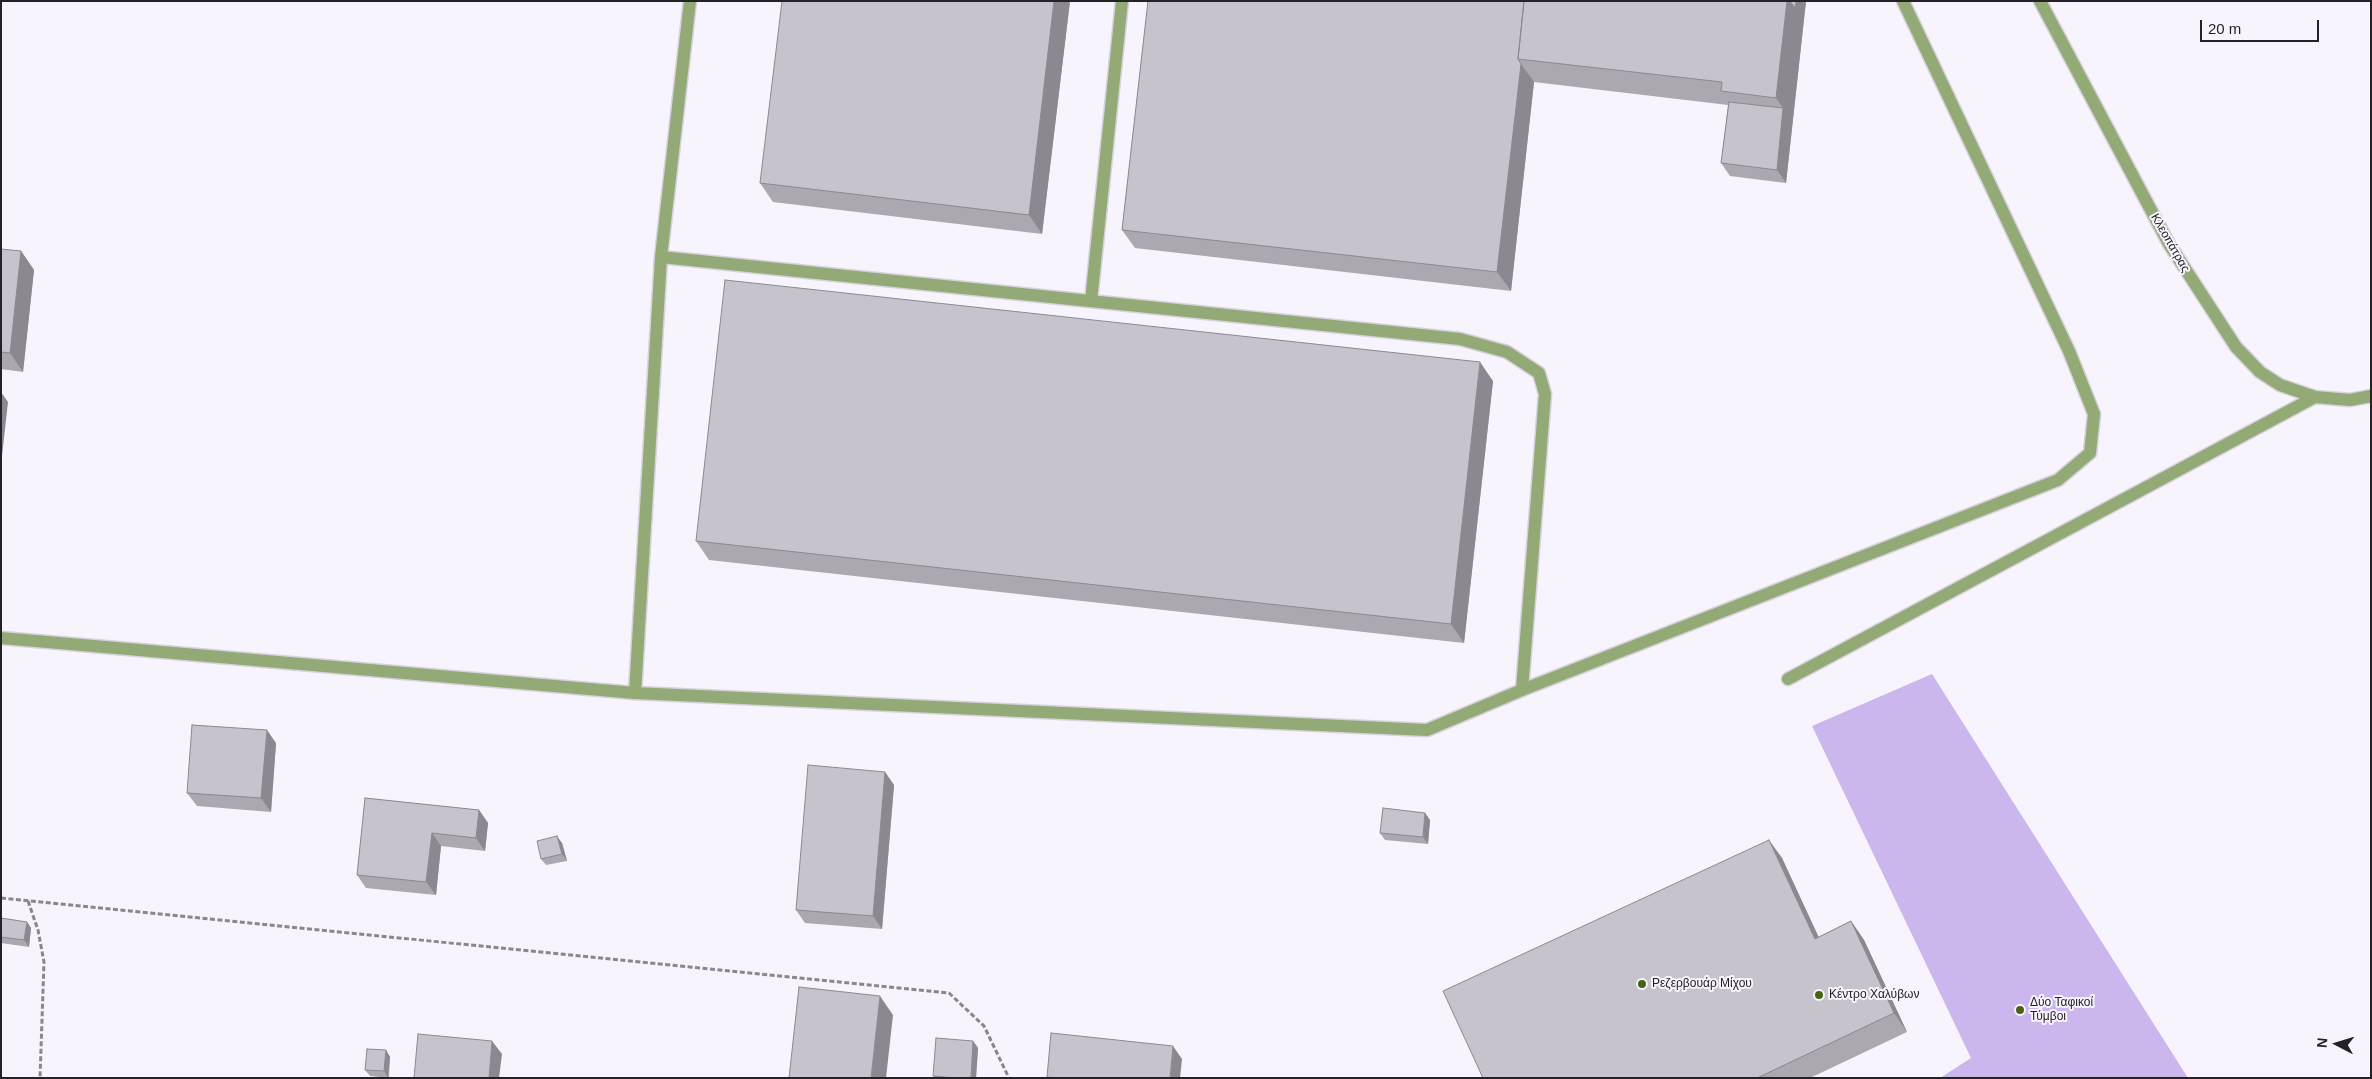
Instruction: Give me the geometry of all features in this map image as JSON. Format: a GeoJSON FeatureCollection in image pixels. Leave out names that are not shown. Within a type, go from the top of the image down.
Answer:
{"type":"FeatureCollection","features":[{"type":"Feature","properties":{"kind":"street"},"geometry":{"type":"LineString","coordinates":[[635,693],[661,257],[690,1]]}},
{"type":"Feature","properties":{"kind":"street"},"geometry":{"type":"LineString","coordinates":[[1091,301],[1122,1]]}},
{"type":"Feature","properties":{"kind":"street"},"geometry":{"type":"LineString","coordinates":[[1,638],[635,693],[1427,730],[1522,690],[2058,480],[2090,452],[2094,414],[2069,351],[1903,1]]}},
{"type":"Feature","properties":{"kind":"street","name":"Κλεοπάτρας"},"geometry":{"type":"LineString","coordinates":[[2040,1],[2169,244],[2236,347],[2260,372],[2280,385],[2315,397],[2350,400],[2371,396]]}},
{"type":"Feature","properties":{"kind":"street"},"geometry":{"type":"LineString","coordinates":[[661,257],[1460,339],[1507,352],[1539,373],[1545,394],[1522,690]]}},
{"type":"Feature","properties":{"kind":"street"},"geometry":{"type":"LineString","coordinates":[[1788,679],[2315,397]]}},
{"type":"Feature","properties":{"kind":"path"},"geometry":{"type":"LineString","coordinates":[[1,898],[949,994],[984,1026],[1009,1078]]}},
{"type":"Feature","properties":{"kind":"path"},"geometry":{"type":"LineString","coordinates":[[28,901],[38,930],[44,962],[40,1078]]}},
{"type":"Feature","properties":{"kind":"shaded area"},"geometry":{"type":"Polygon","coordinates":[[[1932,674],[2188,1078],[1940,1078],[1971,1058],[1812,726],[1932,674]]]}},
{"type":"Feature","properties":{"kind":"building"},"geometry":{"type":"Polygon","coordinates":[[[782,1],[1054,1],[1029,215],[760,183],[782,1]]]}},
{"type":"Feature","properties":{"kind":"building"},"geometry":{"type":"Polygon","coordinates":[[[1148,1],[1524,1],[1518,59],[1521,64],[1497,272],[1122,230],[1148,1]]]}},
{"type":"Feature","properties":{"kind":"building"},"geometry":{"type":"Polygon","coordinates":[[[1524,1],[1787,1],[1776,98],[1721,91],[1722,82],[1518,59],[1524,1]]]}},
{"type":"Feature","properties":{"kind":"building"},"geometry":{"type":"Polygon","coordinates":[[[1790,1],[1796,1],[1795,8],[1790,1]]]}},
{"type":"Feature","properties":{"kind":"building"},"geometry":{"type":"Polygon","coordinates":[[[1729,102],[1783,108],[1777,170],[1721,163],[1729,102]]]}},
{"type":"Feature","properties":{"kind":"building"},"geometry":{"type":"Polygon","coordinates":[[[1,249],[21,251],[10,353],[1,352],[1,249]]]}},
{"type":"Feature","properties":{"kind":"building"},"geometry":{"type":"Polygon","coordinates":[[[725,280],[1480,362],[1451,624],[696,541],[725,280]]]}},
{"type":"Feature","properties":{"kind":"building"},"geometry":{"type":"Polygon","coordinates":[[[192,725],[267,730],[261,798],[187,793],[192,725]]]}},
{"type":"Feature","properties":{"kind":"building"},"geometry":{"type":"Polygon","coordinates":[[[808,765],[885,772],[873,916],[796,910],[808,765]]]}},
{"type":"Feature","properties":{"kind":"building"},"geometry":{"type":"Polygon","coordinates":[[[365,798],[479,810],[476,838],[432,833],[426,882],[357,875],[365,798]]]}},
{"type":"Feature","properties":{"kind":"building"},"geometry":{"type":"Polygon","coordinates":[[[1383,808],[1425,813],[1423,837],[1380,833],[1383,808]]]}},
{"type":"Feature","properties":{"kind":"building"},"geometry":{"type":"Polygon","coordinates":[[[557,836],[562,854],[541,859],[537,841],[557,836]]]}},
{"type":"Feature","properties":{"kind":"building"},"geometry":{"type":"Polygon","coordinates":[[[1769,840],[1815,939],[1851,921],[1894,1013],[1757,1078],[1483,1078],[1443,991],[1769,840]]]}},
{"type":"Feature","properties":{"kind":"building"},"geometry":{"type":"Polygon","coordinates":[[[1,918],[27,922],[24,940],[1,937],[1,918]]]}},
{"type":"Feature","properties":{"kind":"building"},"geometry":{"type":"Polygon","coordinates":[[[799,987],[880,996],[871,1078],[789,1078],[799,987]]]}},
{"type":"Feature","properties":{"kind":"building"},"geometry":{"type":"Polygon","coordinates":[[[1051,1033],[1173,1046],[1170,1078],[1047,1077],[1051,1033]]]}},
{"type":"Feature","properties":{"kind":"building"},"geometry":{"type":"Polygon","coordinates":[[[418,1034],[492,1041],[489,1078],[414,1078],[418,1034]]]}},
{"type":"Feature","properties":{"kind":"building"},"geometry":{"type":"Polygon","coordinates":[[[936,1038],[973,1041],[971,1078],[933,1076],[936,1038]]]}},
{"type":"Feature","properties":{"kind":"building"},"geometry":{"type":"Polygon","coordinates":[[[367,1049],[386,1050],[384,1071],[365,1070],[367,1049]]]}},
{"type":"Feature","properties":{"kind":"place","name":"Ρεζερβουάρ Μίχου"},"geometry":{"type":"Point","coordinates":[1642,984]}},
{"type":"Feature","properties":{"kind":"place","name":"Κέντρο Χαλύβων"},"geometry":{"type":"Point","coordinates":[1819,995]}},
{"type":"Feature","properties":{"kind":"place","name":"Δύο Ταφικοί Τύμβοι"},"geometry":{"type":"Point","coordinates":[2020,1010]}}]}
